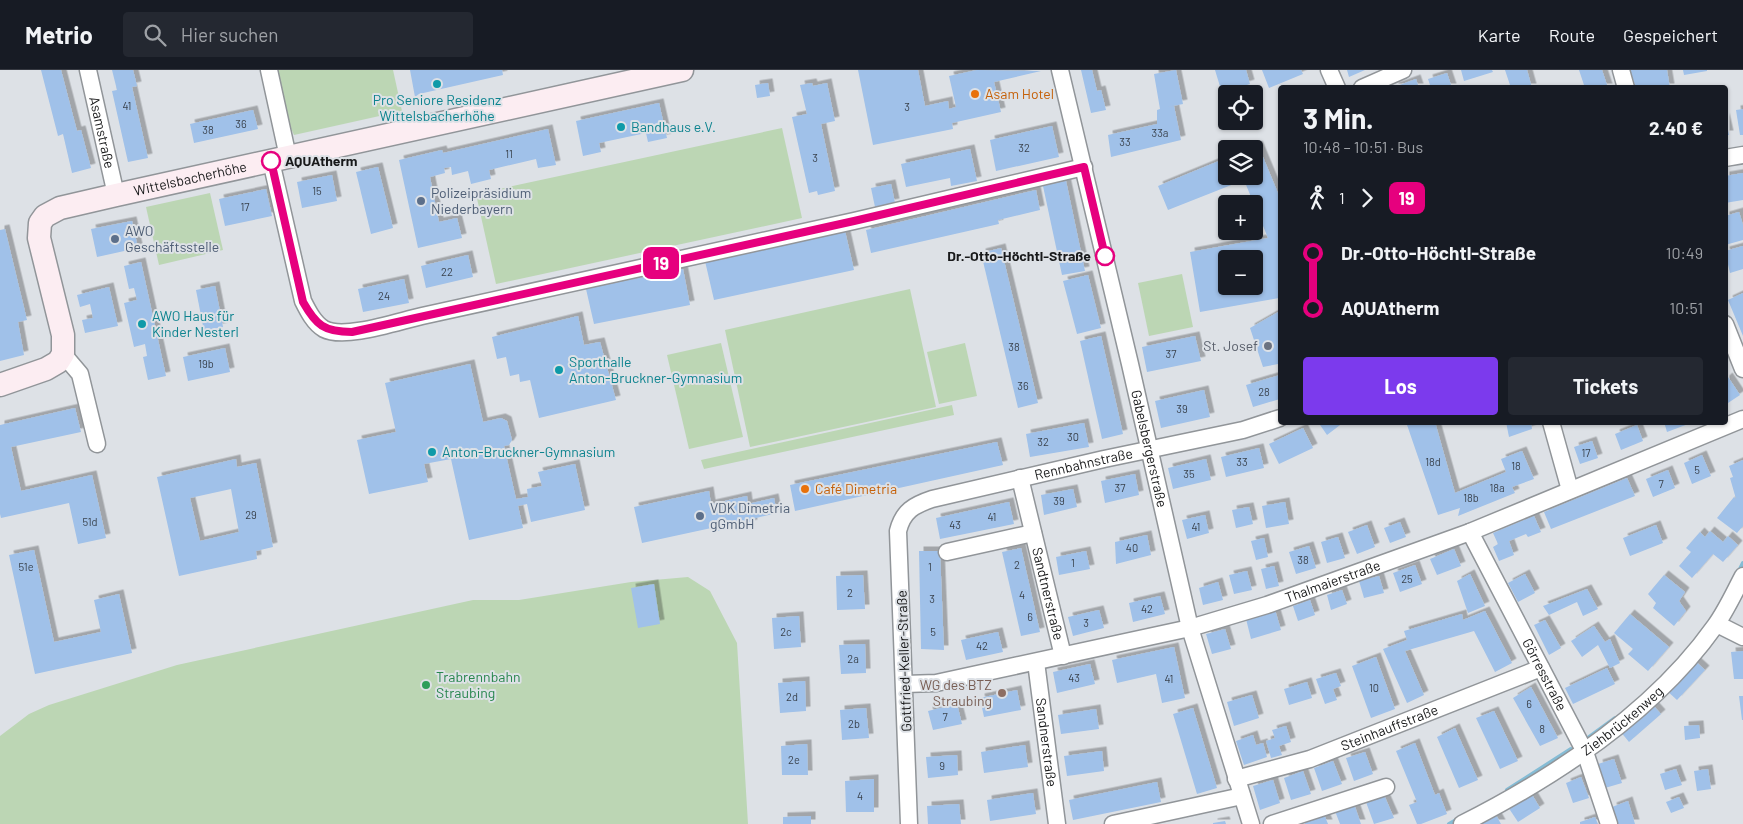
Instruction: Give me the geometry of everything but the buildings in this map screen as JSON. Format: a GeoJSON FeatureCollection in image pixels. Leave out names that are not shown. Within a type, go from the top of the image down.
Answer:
{"type":"FeatureCollection","features":[{"type":"Feature","properties":{"kind":"street","name":"Asamstraße"},"geometry":{"type":"LineString","coordinates":[[88,70],[116,195]]}},
{"type":"Feature","properties":{"kind":"street"},"geometry":{"type":"LineString","coordinates":[[269,70],[279,159],[303,302],[324,329],[337,332],[352,332],[854,221],[1084,167]]}},
{"type":"Feature","properties":{"kind":"street","name":"Wittelsbacherhöhe"},"geometry":{"type":"LineString","coordinates":[[64,354],[64,334],[38,228],[45,216],[60,208],[682,70]]}},
{"type":"Feature","properties":{"kind":"street","name":"Gabelsbergerstraße"},"geometry":{"type":"LineString","coordinates":[[1060,70],[1190,628],[1251,824]]}},
{"type":"Feature","properties":{"kind":"street"},"geometry":{"type":"LineString","coordinates":[[1329,70],[1336,85]]}},
{"type":"Feature","properties":{"kind":"street"},"geometry":{"type":"LineString","coordinates":[[1369,85],[1403,70]]}},
{"type":"Feature","properties":{"kind":"street"},"geometry":{"type":"LineString","coordinates":[[1621,70],[1625,85]]}},
{"type":"Feature","properties":{"kind":"street"},"geometry":{"type":"LineString","coordinates":[[1728,158],[1743,155]]}},
{"type":"Feature","properties":{"kind":"street"},"geometry":{"type":"LineString","coordinates":[[1728,332],[1743,369]]}},
{"type":"Feature","properties":{"kind":"street"},"geometry":{"type":"LineString","coordinates":[[0,385],[46,369],[58,362],[64,354],[80,374],[97,444]]}},
{"type":"Feature","properties":{"kind":"street","name":"Rennbahnstraße"},"geometry":{"type":"LineString","coordinates":[[915,504],[1148,449],[1244,430],[1278,419]]}},
{"type":"Feature","properties":{"kind":"street","name":"Thalmaierstraße"},"geometry":{"type":"LineString","coordinates":[[905,684],[936,683],[1190,628],[1276,602],[1470,532],[1743,419]]}},
{"type":"Feature","properties":{"kind":"street"},"geometry":{"type":"LineString","coordinates":[[1551,425],[1570,490]]}},
{"type":"Feature","properties":{"kind":"street","name":"Sandtnerstraße"},"geometry":{"type":"LineString","coordinates":[[1020,478],[1063,656]]}},
{"type":"Feature","properties":{"kind":"street","name":"Gottfried-Keller-Straße"},"geometry":{"type":"LineString","coordinates":[[909,824],[898,531],[907,511],[915,504]]}},
{"type":"Feature","properties":{"kind":"street","name":"Görresstraße"},"geometry":{"type":"LineString","coordinates":[[1470,532],[1584,752],[1609,824]]}},
{"type":"Feature","properties":{"kind":"street","name":"Sandtnerstraße"},"geometry":{"type":"LineString","coordinates":[[947,552],[1033,533]]}},
{"type":"Feature","properties":{"kind":"street","name":"Ziehbrückenweg"},"geometry":{"type":"LineString","coordinates":[[1462,824],[1549,776],[1584,752],[1657,692],[1717,624],[1743,576]]}},
{"type":"Feature","properties":{"kind":"street"},"geometry":{"type":"LineString","coordinates":[[1717,624],[1743,637]]}},
{"type":"Feature","properties":{"kind":"street","name":"Sandnerstraße"},"geometry":{"type":"LineString","coordinates":[[1036,662],[1057,824]]}},
{"type":"Feature","properties":{"kind":"street","name":"Steinhauffstraße"},"geometry":{"type":"LineString","coordinates":[[1236,779],[1310,759],[1541,668]]}},
{"type":"Feature","properties":{"kind":"street"},"geometry":{"type":"LineString","coordinates":[[1272,824],[1386,787]]}},
{"type":"Feature","properties":{"kind":"street"},"geometry":{"type":"LineString","coordinates":[[1114,824],[1242,796]]}},
{"type":"Feature","properties":{"kind":"green space"},"geometry":{"type":"Polygon","coordinates":[[[277,70],[393,70],[402,111],[294,135],[290,126],[277,70]]]}},
{"type":"Feature","properties":{"kind":"green space"},"geometry":{"type":"Polygon","coordinates":[[[782,128],[802,218],[496,284],[476,194],[782,128]]]}},
{"type":"Feature","properties":{"kind":"green space"},"geometry":{"type":"Polygon","coordinates":[[[210,193],[223,250],[159,265],[146,207],[210,193]]]}},
{"type":"Feature","properties":{"kind":"green space"},"geometry":{"type":"Polygon","coordinates":[[[1182,274],[1193,327],[1149,336],[1138,283],[1182,274]]]}},
{"type":"Feature","properties":{"kind":"green space"},"geometry":{"type":"Polygon","coordinates":[[[910,289],[936,407],[750,447],[725,330],[910,289]]]}},
{"type":"Feature","properties":{"kind":"green space"},"geometry":{"type":"Polygon","coordinates":[[[721,343],[743,437],[689,449],[667,355],[721,343]]]}},
{"type":"Feature","properties":{"kind":"green space"},"geometry":{"type":"Polygon","coordinates":[[[965,343],[977,396],[939,404],[927,352],[965,343]]]}},
{"type":"Feature","properties":{"kind":"green space"},"geometry":{"type":"Polygon","coordinates":[[[952,405],[954,415],[704,469],[701,460],[952,405]]]}},
{"type":"Feature","properties":{"kind":"green space","name":"Trabrennbahn Straubing"},"geometry":{"type":"Polygon","coordinates":[[[688,577],[710,591],[737,643],[748,824],[0,824],[0,736],[29,714],[49,705],[177,665],[473,600],[519,600],[631,582],[688,577]]]}},
{"type":"Feature","properties":{"kind":"waterway"},"geometry":{"type":"LineString","coordinates":[[1738,573],[1743,563]]}},
{"type":"Feature","properties":{"kind":"waterway"},"geometry":{"type":"LineString","coordinates":[[1589,737],[1615,718]]}},
{"type":"Feature","properties":{"kind":"waterway"},"geometry":{"type":"LineString","coordinates":[[1507,790],[1571,749]]}},
{"type":"Feature","properties":{"kind":"waterway"},"geometry":{"type":"LineString","coordinates":[[1449,824],[1458,819]]}},
{"type":"Feature","properties":{"kind":"bus line","name":"19"},"geometry":{"type":"LineString","coordinates":[[271,161],[298,289],[303,302],[314,320],[324,329],[337,332],[352,332],[854,221],[1084,167],[1105,256]]}},
{"type":"Feature","properties":{"kind":"place","name":"Pro Seniore Residenz Wittelsbacherhöhe"},"geometry":{"type":"Point","coordinates":[437,84]}},
{"type":"Feature","properties":{"kind":"place","name":"Asam Hotel"},"geometry":{"type":"Point","coordinates":[975,94]}},
{"type":"Feature","properties":{"kind":"place","name":"Bandhaus e.V."},"geometry":{"type":"Point","coordinates":[621,127]}},
{"type":"Feature","properties":{"kind":"place","name":"AQUAtherm"},"geometry":{"type":"Point","coordinates":[271,161]}},
{"type":"Feature","properties":{"kind":"place","name":"Polizeipräsidium Niederbayern"},"geometry":{"type":"Point","coordinates":[421,201]}},
{"type":"Feature","properties":{"kind":"place","name":"AWO Geschäftsstelle"},"geometry":{"type":"Point","coordinates":[115,239]}},
{"type":"Feature","properties":{"kind":"place","name":"Dr.-Otto-Höchtl-Straße"},"geometry":{"type":"Point","coordinates":[1105,256]}},
{"type":"Feature","properties":{"kind":"place","name":"AWO Haus für Kinder Nesterl"},"geometry":{"type":"Point","coordinates":[142,324]}},
{"type":"Feature","properties":{"kind":"place","name":"St. Josef"},"geometry":{"type":"Point","coordinates":[1268,346]}},
{"type":"Feature","properties":{"kind":"place","name":"Sporthalle Anton-Bruckner-Gymnasium"},"geometry":{"type":"Point","coordinates":[559,370]}},
{"type":"Feature","properties":{"kind":"place","name":"Anton-Bruckner-Gymnasium"},"geometry":{"type":"Point","coordinates":[432,452]}},
{"type":"Feature","properties":{"kind":"place","name":"Café Dimetria"},"geometry":{"type":"Point","coordinates":[805,489]}},
{"type":"Feature","properties":{"kind":"place","name":"VDK Dimetria gGmbH"},"geometry":{"type":"Point","coordinates":[700,516]}},
{"type":"Feature","properties":{"kind":"place","name":"Trabrennbahn Straubing"},"geometry":{"type":"Point","coordinates":[426,685]}},
{"type":"Feature","properties":{"kind":"place","name":"WG des BTZ Straubing"},"geometry":{"type":"Point","coordinates":[1002,693]}}]}
